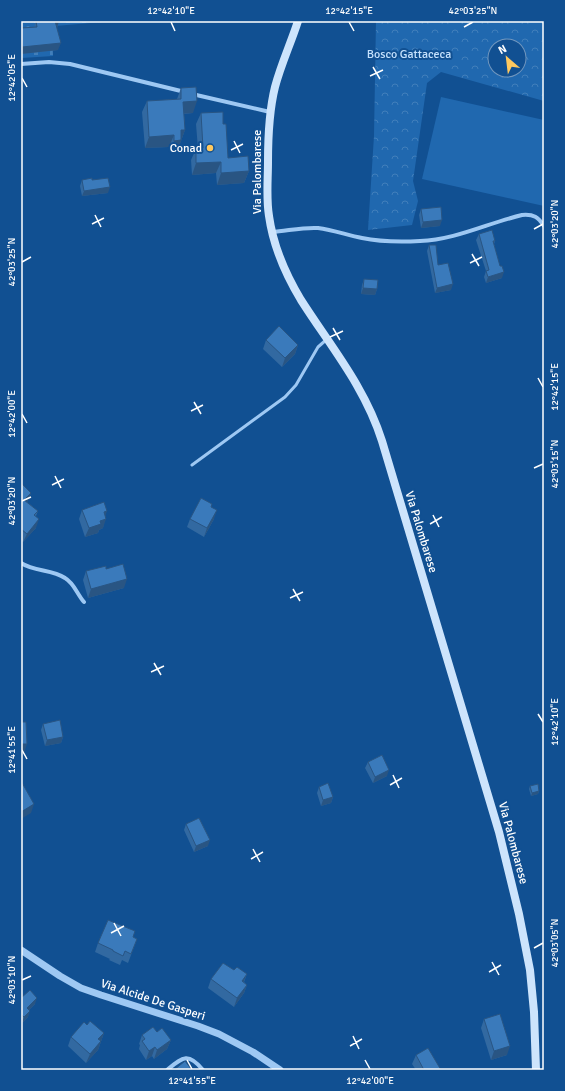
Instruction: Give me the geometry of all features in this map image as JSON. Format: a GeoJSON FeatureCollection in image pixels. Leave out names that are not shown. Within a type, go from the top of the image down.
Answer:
{"type":"FeatureCollection","features":[{"type":"Feature","properties":{"kind":"main road","name":"Via Palombarese"},"geometry":{"type":"LineString","coordinates":[[298,21],[278,77],[270,112],[268,150],[268,215],[280,258],[288,278],[359,389],[375,422],[499,832],[519,914],[530,970],[536,1070]]}},
{"type":"Feature","properties":{"kind":"street"},"geometry":{"type":"LineString","coordinates":[[21,64],[55,62],[75,65],[270,112]]}},
{"type":"Feature","properties":{"kind":"street"},"geometry":{"type":"LineString","coordinates":[[272,232],[318,228],[367,239],[414,242],[447,238],[522,215],[531,215],[536,217],[544,226]]}},
{"type":"Feature","properties":{"kind":"street"},"geometry":{"type":"LineString","coordinates":[[21,563],[34,569],[54,573],[65,578],[72,583],[78,595],[84,602]]}},
{"type":"Feature","properties":{"kind":"street","name":"Via Alcide De Gasperi"},"geometry":{"type":"LineString","coordinates":[[21,950],[60,976],[82,988],[194,1024],[219,1034],[253,1052],[280,1070]]}},
{"type":"Feature","properties":{"kind":"street"},"geometry":{"type":"LineString","coordinates":[[167,1070],[178,1061],[188,1058],[196,1062],[203,1070]]}},
{"type":"Feature","properties":{"kind":"lane"},"geometry":{"type":"LineString","coordinates":[[192,465],[288,395],[296,385],[318,347],[328,339]]}},
{"type":"Feature","properties":{"kind":"green space"},"geometry":{"type":"Polygon","coordinates":[[[21,21],[114,21],[55,26],[52,33],[53,56],[21,58],[21,21]]]}},
{"type":"Feature","properties":{"kind":"green space","name":"Bosco Gattaceca"},"geometry":{"type":"Polygon","coordinates":[[[376,21],[544,21],[544,101],[441,72],[427,83],[413,181],[418,201],[412,225],[368,230],[374,136],[376,21]]]}},
{"type":"Feature","properties":{"kind":"green space"},"geometry":{"type":"Polygon","coordinates":[[[441,97],[544,120],[544,206],[422,179],[441,97]]]}},
{"type":"Feature","properties":{"kind":"building"},"geometry":{"type":"Polygon","coordinates":[[[36,21],[55,21],[61,43],[22,47],[21,28],[37,27],[36,21]]]}},
{"type":"Feature","properties":{"kind":"building"},"geometry":{"type":"Polygon","coordinates":[[[196,87],[197,101],[183,102],[185,130],[181,130],[181,140],[174,141],[174,135],[149,137],[147,101],[181,99],[181,88],[196,87]]]}},
{"type":"Feature","properties":{"kind":"building"},"geometry":{"type":"Polygon","coordinates":[[[223,112],[223,124],[226,124],[228,158],[248,156],[249,171],[221,173],[221,162],[196,163],[196,149],[203,148],[201,113],[223,112]]]}},
{"type":"Feature","properties":{"kind":"building"},"geometry":{"type":"Polygon","coordinates":[[[92,178],[92,180],[108,178],[110,187],[84,191],[82,180],[92,178]]]}},
{"type":"Feature","properties":{"kind":"building"},"geometry":{"type":"Polygon","coordinates":[[[441,207],[442,220],[423,222],[421,209],[441,207]]]}},
{"type":"Feature","properties":{"kind":"building"},"geometry":{"type":"Polygon","coordinates":[[[492,230],[495,241],[493,241],[500,266],[502,266],[504,272],[488,277],[486,271],[489,270],[479,234],[492,230]]]}},
{"type":"Feature","properties":{"kind":"building"},"geometry":{"type":"Polygon","coordinates":[[[429,245],[436,245],[438,265],[448,263],[453,284],[437,288],[429,245]]]}},
{"type":"Feature","properties":{"kind":"building"},"geometry":{"type":"Polygon","coordinates":[[[364,279],[378,280],[377,289],[363,288],[364,279]]]}},
{"type":"Feature","properties":{"kind":"building"},"geometry":{"type":"Polygon","coordinates":[[[279,326],[298,345],[285,358],[266,340],[279,326]]]}},
{"type":"Feature","properties":{"kind":"building"},"geometry":{"type":"Polygon","coordinates":[[[22,484],[31,493],[24,500],[38,511],[34,515],[39,519],[27,534],[21,529],[22,484]]]}},
{"type":"Feature","properties":{"kind":"building"},"geometry":{"type":"Polygon","coordinates":[[[201,498],[212,504],[211,507],[217,510],[207,528],[190,519],[201,498]]]}},
{"type":"Feature","properties":{"kind":"building"},"geometry":{"type":"Polygon","coordinates":[[[104,502],[107,511],[104,512],[106,519],[100,521],[101,524],[89,528],[82,510],[104,502]]]}},
{"type":"Feature","properties":{"kind":"building"},"geometry":{"type":"Polygon","coordinates":[[[123,564],[127,579],[91,589],[86,571],[106,566],[106,569],[123,564]]]}},
{"type":"Feature","properties":{"kind":"building"},"geometry":{"type":"Polygon","coordinates":[[[60,720],[63,737],[47,740],[43,724],[60,720]]]}},
{"type":"Feature","properties":{"kind":"building"},"geometry":{"type":"Polygon","coordinates":[[[21,722],[26,722],[27,744],[21,744],[21,722]]]}},
{"type":"Feature","properties":{"kind":"building"},"geometry":{"type":"Polygon","coordinates":[[[382,755],[389,770],[375,777],[368,762],[382,755]]]}},
{"type":"Feature","properties":{"kind":"building"},"geometry":{"type":"Polygon","coordinates":[[[21,781],[34,804],[21,812],[21,781]]]}},
{"type":"Feature","properties":{"kind":"building"},"geometry":{"type":"Polygon","coordinates":[[[328,783],[333,797],[323,800],[319,787],[328,783]]]}},
{"type":"Feature","properties":{"kind":"building"},"geometry":{"type":"Polygon","coordinates":[[[538,784],[539,791],[532,793],[530,786],[538,784]]]}},
{"type":"Feature","properties":{"kind":"building"},"geometry":{"type":"Polygon","coordinates":[[[199,818],[210,840],[196,846],[186,824],[199,818]]]}},
{"type":"Feature","properties":{"kind":"building"},"geometry":{"type":"Polygon","coordinates":[[[108,920],[135,931],[133,937],[137,939],[131,954],[125,951],[123,956],[98,943],[108,920]]]}},
{"type":"Feature","properties":{"kind":"building"},"geometry":{"type":"Polygon","coordinates":[[[223,963],[234,970],[237,967],[247,974],[242,981],[247,985],[237,998],[211,979],[223,963]]]}},
{"type":"Feature","properties":{"kind":"building"},"geometry":{"type":"Polygon","coordinates":[[[30,990],[37,998],[27,1008],[30,1011],[24,1017],[21,1014],[21,998],[30,990]]]}},
{"type":"Feature","properties":{"kind":"building"},"geometry":{"type":"Polygon","coordinates":[[[500,1014],[510,1046],[494,1051],[484,1019],[500,1014]]]}},
{"type":"Feature","properties":{"kind":"building"},"geometry":{"type":"Polygon","coordinates":[[[90,1021],[104,1033],[98,1039],[101,1041],[90,1054],[71,1037],[84,1022],[87,1025],[90,1021]]]}},
{"type":"Feature","properties":{"kind":"building"},"geometry":{"type":"Polygon","coordinates":[[[153,1027],[157,1032],[162,1028],[171,1040],[157,1050],[155,1047],[149,1051],[142,1041],[145,1039],[142,1035],[153,1027]]]}},
{"type":"Feature","properties":{"kind":"building"},"geometry":{"type":"Polygon","coordinates":[[[428,1048],[441,1070],[424,1070],[416,1055],[428,1048]]]}},
{"type":"Feature","properties":{"kind":"building"},"geometry":{"type":"Polygon","coordinates":[[[185,1061],[192,1070],[174,1070],[185,1061]]]}},
{"type":"Feature","properties":{"kind":"place","name":"Conad"},"geometry":{"type":"Point","coordinates":[210,148]}}]}
